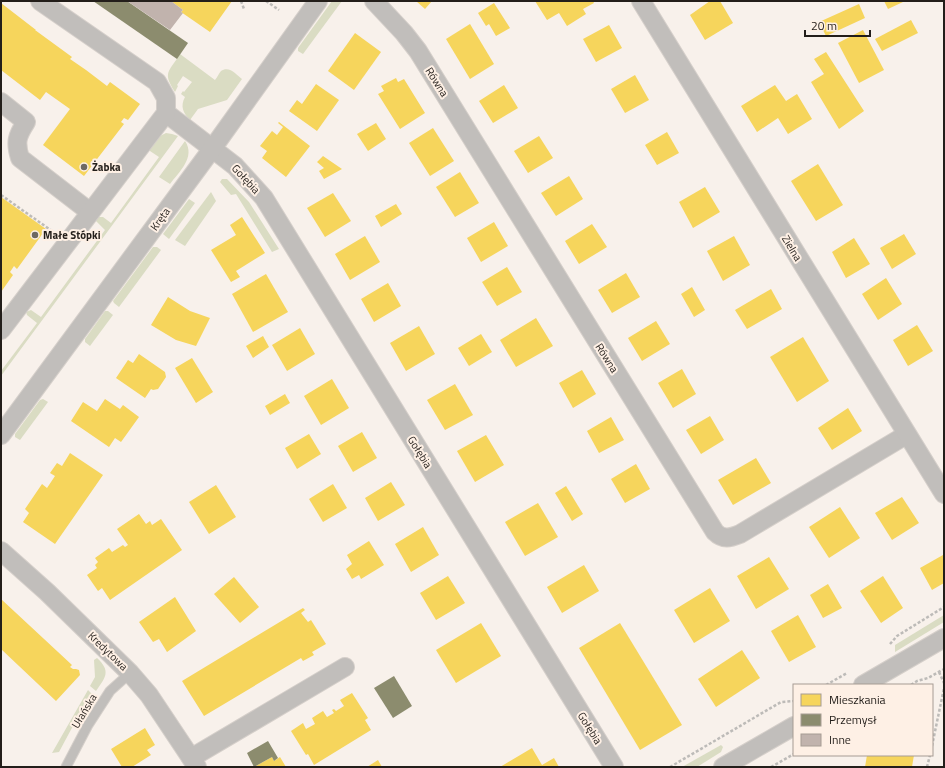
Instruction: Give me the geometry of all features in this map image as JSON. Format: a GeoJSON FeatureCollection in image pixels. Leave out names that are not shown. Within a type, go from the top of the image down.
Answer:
{"type":"FeatureCollection","features":[{"type":"Feature","properties":{"kind":"street"},"geometry":{"type":"LineString","coordinates":[[1,330],[166,113],[166,98],[157,82],[40,1]]}},
{"type":"Feature","properties":{"kind":"street","name":"Kręta"},"geometry":{"type":"LineString","coordinates":[[1,435],[212,149],[318,1]]}},
{"type":"Feature","properties":{"kind":"street","name":"Równa"},"geometry":{"type":"LineString","coordinates":[[374,1],[404,33],[418,51],[714,532],[724,538],[740,534],[906,434]]}},
{"type":"Feature","properties":{"kind":"street","name":"Zielna"},"geometry":{"type":"LineString","coordinates":[[641,1],[944,494]]}},
{"type":"Feature","properties":{"kind":"street"},"geometry":{"type":"LineString","coordinates":[[1,102],[26,122],[18,135],[16,146],[20,158],[90,212]]}},
{"type":"Feature","properties":{"kind":"street","name":"Gołębia"},"geometry":{"type":"LineString","coordinates":[[166,113],[235,166],[264,198],[614,767]]}},
{"type":"Feature","properties":{"kind":"street","name":"Kredytowa"},"geometry":{"type":"LineString","coordinates":[[1,551],[47,592],[130,673],[149,695],[194,763]]}},
{"type":"Feature","properties":{"kind":"street"},"geometry":{"type":"LineString","coordinates":[[865,684],[944,638]]}},
{"type":"Feature","properties":{"kind":"street"},"geometry":{"type":"LineString","coordinates":[[194,763],[345,667]]}},
{"type":"Feature","properties":{"kind":"street"},"geometry":{"type":"LineString","coordinates":[[723,767],[793,727]]}},
{"type":"Feature","properties":{"kind":"lane","name":"Ułańska"},"geometry":{"type":"LineString","coordinates":[[66,767],[88,725],[110,691],[130,673]]}},
{"type":"Feature","properties":{"kind":"path"},"geometry":{"type":"LineString","coordinates":[[241,1],[244,9]]}},
{"type":"Feature","properties":{"kind":"path"},"geometry":{"type":"LineString","coordinates":[[266,1],[279,10]]}},
{"type":"Feature","properties":{"kind":"path"},"geometry":{"type":"LineString","coordinates":[[1,195],[67,242]]}},
{"type":"Feature","properties":{"kind":"path"},"geometry":{"type":"LineString","coordinates":[[913,684],[944,669]]}},
{"type":"Feature","properties":{"kind":"path"},"geometry":{"type":"LineString","coordinates":[[939,672],[944,683]]}},
{"type":"Feature","properties":{"kind":"path"},"geometry":{"type":"LineString","coordinates":[[933,741],[944,688]]}},
{"type":"Feature","properties":{"kind":"path"},"geometry":{"type":"LineString","coordinates":[[670,767],[781,702],[793,701]]}},
{"type":"Feature","properties":{"kind":"path"},"geometry":{"type":"LineString","coordinates":[[771,767],[793,755]]}},
{"type":"Feature","properties":{"kind":"path"},"geometry":{"type":"LineString","coordinates":[[927,767],[930,756]]}},
{"type":"Feature","properties":{"kind":"green space"},"geometry":{"type":"Polygon","coordinates":[[[332,1],[342,1],[303,54],[298,51],[298,48],[332,1]]]}},
{"type":"Feature","properties":{"kind":"green space"},"geometry":{"type":"Polygon","coordinates":[[[180,54],[215,80],[224,69],[233,71],[242,79],[227,100],[198,109],[190,120],[183,109],[183,100],[185,97],[181,94],[192,82],[183,76],[177,85],[178,86],[175,92],[168,76],[168,72],[180,54]]]}},
{"type":"Feature","properties":{"kind":"green space"},"geometry":{"type":"Polygon","coordinates":[[[166,133],[178,136],[1,376],[1,371],[37,323],[27,315],[26,312],[31,310],[41,317],[105,230],[95,220],[98,217],[103,217],[111,223],[159,157],[150,151],[149,148],[160,136],[166,133]]]}},
{"type":"Feature","properties":{"kind":"green space"},"geometry":{"type":"Polygon","coordinates":[[[185,141],[189,153],[182,169],[170,184],[159,177],[185,141]]]}},
{"type":"Feature","properties":{"kind":"green space"},"geometry":{"type":"Polygon","coordinates":[[[222,179],[227,179],[249,202],[279,249],[272,252],[236,194],[231,195],[220,182],[222,179]]]}},
{"type":"Feature","properties":{"kind":"green space"},"geometry":{"type":"Polygon","coordinates":[[[211,192],[216,201],[185,246],[175,240],[211,192]]]}},
{"type":"Feature","properties":{"kind":"green space"},"geometry":{"type":"Polygon","coordinates":[[[189,199],[195,203],[169,239],[163,234],[189,199]]]}},
{"type":"Feature","properties":{"kind":"green space"},"geometry":{"type":"Polygon","coordinates":[[[153,247],[157,247],[161,250],[119,307],[113,301],[153,247]]]}},
{"type":"Feature","properties":{"kind":"green space"},"geometry":{"type":"Polygon","coordinates":[[[105,311],[108,311],[113,315],[90,346],[85,342],[85,339],[105,311]]]}},
{"type":"Feature","properties":{"kind":"green space"},"geometry":{"type":"Polygon","coordinates":[[[43,399],[48,402],[20,440],[15,437],[15,434],[40,400],[43,399]]]}},
{"type":"Feature","properties":{"kind":"green space"},"geometry":{"type":"Polygon","coordinates":[[[944,615],[944,622],[895,652],[895,645],[944,615]]]}},
{"type":"Feature","properties":{"kind":"green space"},"geometry":{"type":"Polygon","coordinates":[[[97,658],[104,667],[106,674],[96,691],[90,686],[95,677],[94,660],[97,658]]]}},
{"type":"Feature","properties":{"kind":"green space"},"geometry":{"type":"Polygon","coordinates":[[[88,690],[93,695],[74,724],[59,752],[52,753],[88,690]]]}},
{"type":"Feature","properties":{"kind":"green space"},"geometry":{"type":"Polygon","coordinates":[[[721,745],[723,747],[721,752],[697,767],[682,767],[721,745]]]}},
{"type":"Feature","properties":{"kind":"building: Mieszkania"},"geometry":{"type":"Polygon","coordinates":[[[171,1],[232,1],[210,32],[181,12],[183,10],[171,1]]]}},
{"type":"Feature","properties":{"kind":"building: Mieszkania"},"geometry":{"type":"Polygon","coordinates":[[[416,1],[432,1],[425,9],[416,1]]]}},
{"type":"Feature","properties":{"kind":"building: Mieszkania"},"geometry":{"type":"Polygon","coordinates":[[[535,1],[593,1],[594,3],[583,9],[586,14],[567,26],[559,13],[547,20],[535,1]]]}},
{"type":"Feature","properties":{"kind":"building: Mieszkania"},"geometry":{"type":"Polygon","coordinates":[[[710,1],[720,1],[733,23],[705,40],[690,15],[710,1]]]}},
{"type":"Feature","properties":{"kind":"building: Mieszkania"},"geometry":{"type":"Polygon","coordinates":[[[884,1],[903,1],[903,2],[888,9],[884,1]]]}},
{"type":"Feature","properties":{"kind":"building: Mieszkania"},"geometry":{"type":"Polygon","coordinates":[[[1,3],[72,57],[70,59],[107,86],[110,82],[140,104],[128,120],[124,118],[121,122],[124,124],[84,176],[43,145],[70,109],[46,92],[40,100],[1,70],[1,3]]]}},
{"type":"Feature","properties":{"kind":"building: Mieszkania"},"geometry":{"type":"Polygon","coordinates":[[[494,3],[510,28],[496,36],[489,24],[486,26],[478,13],[494,3]]]}},
{"type":"Feature","properties":{"kind":"building: Mieszkania"},"geometry":{"type":"Polygon","coordinates":[[[859,4],[865,18],[826,36],[819,22],[859,4]]]}},
{"type":"Feature","properties":{"kind":"building: Mieszkania"},"geometry":{"type":"Polygon","coordinates":[[[911,20],[918,33],[882,51],[875,39],[911,20]]]}},
{"type":"Feature","properties":{"kind":"building: Mieszkania"},"geometry":{"type":"Polygon","coordinates":[[[470,24],[494,64],[470,79],[446,39],[470,24]]]}},
{"type":"Feature","properties":{"kind":"building: Mieszkania"},"geometry":{"type":"Polygon","coordinates":[[[609,25],[622,48],[596,62],[583,39],[609,25]]]}},
{"type":"Feature","properties":{"kind":"building: Mieszkania"},"geometry":{"type":"Polygon","coordinates":[[[863,30],[884,70],[859,83],[838,43],[863,30]]]}},
{"type":"Feature","properties":{"kind":"building: Mieszkania"},"geometry":{"type":"Polygon","coordinates":[[[355,33],[381,52],[354,90],[328,71],[355,33]]]}},
{"type":"Feature","properties":{"kind":"building: Mieszkania"},"geometry":{"type":"Polygon","coordinates":[[[826,52],[864,111],[839,129],[811,82],[824,74],[814,59],[826,52]]]}},
{"type":"Feature","properties":{"kind":"building: Mieszkania"},"geometry":{"type":"Polygon","coordinates":[[[635,75],[649,100],[625,113],[611,89],[635,75]]]}},
{"type":"Feature","properties":{"kind":"building: Mieszkania"},"geometry":{"type":"Polygon","coordinates":[[[396,78],[398,82],[404,79],[425,113],[400,129],[378,94],[384,91],[381,86],[396,78]]]}},
{"type":"Feature","properties":{"kind":"building: Mieszkania"},"geometry":{"type":"Polygon","coordinates":[[[316,84],[339,100],[317,131],[289,111],[297,100],[302,104],[316,84]]]}},
{"type":"Feature","properties":{"kind":"building: Mieszkania"},"geometry":{"type":"Polygon","coordinates":[[[504,85],[518,108],[493,123],[479,101],[504,85]]]}},
{"type":"Feature","properties":{"kind":"building: Mieszkania"},"geometry":{"type":"Polygon","coordinates":[[[775,85],[786,101],[797,94],[812,119],[788,134],[778,118],[757,132],[741,106],[775,85]]]}},
{"type":"Feature","properties":{"kind":"building: Mieszkania"},"geometry":{"type":"Polygon","coordinates":[[[279,122],[310,146],[286,177],[262,158],[267,151],[260,146],[272,131],[277,135],[283,127],[278,123],[279,122]]]}},
{"type":"Feature","properties":{"kind":"building: Mieszkania"},"geometry":{"type":"Polygon","coordinates":[[[376,123],[386,139],[368,151],[357,134],[376,123]]]}},
{"type":"Feature","properties":{"kind":"building: Mieszkania"},"geometry":{"type":"Polygon","coordinates":[[[433,128],[454,161],[430,176],[409,143],[433,128]]]}},
{"type":"Feature","properties":{"kind":"building: Mieszkania"},"geometry":{"type":"Polygon","coordinates":[[[667,132],[679,153],[657,165],[645,145],[667,132]]]}},
{"type":"Feature","properties":{"kind":"building: Mieszkania"},"geometry":{"type":"Polygon","coordinates":[[[539,136],[553,158],[528,173],[514,151],[539,136]]]}},
{"type":"Feature","properties":{"kind":"building: Mieszkania"},"geometry":{"type":"Polygon","coordinates":[[[323,156],[342,169],[324,179],[319,171],[324,168],[317,162],[323,156]]]}},
{"type":"Feature","properties":{"kind":"building: Mieszkania"},"geometry":{"type":"Polygon","coordinates":[[[818,164],[843,205],[816,221],[791,181],[818,164]]]}},
{"type":"Feature","properties":{"kind":"building: Mieszkania"},"geometry":{"type":"Polygon","coordinates":[[[460,172],[479,203],[455,217],[436,187],[460,172]]]}},
{"type":"Feature","properties":{"kind":"building: Mieszkania"},"geometry":{"type":"Polygon","coordinates":[[[569,176],[583,199],[556,216],[541,193],[569,176]]]}},
{"type":"Feature","properties":{"kind":"building: Mieszkania"},"geometry":{"type":"Polygon","coordinates":[[[705,187],[720,212],[693,228],[679,202],[705,187]]]}},
{"type":"Feature","properties":{"kind":"building: Mieszkania"},"geometry":{"type":"Polygon","coordinates":[[[333,193],[351,221],[325,237],[307,208],[333,193]]]}},
{"type":"Feature","properties":{"kind":"building: Mieszkania"},"geometry":{"type":"Polygon","coordinates":[[[1,197],[46,229],[17,269],[14,266],[10,272],[13,275],[1,292],[1,197]]]}},
{"type":"Feature","properties":{"kind":"building: Mieszkania"},"geometry":{"type":"Polygon","coordinates":[[[396,204],[402,214],[381,227],[375,216],[396,204]]]}},
{"type":"Feature","properties":{"kind":"building: Mieszkania"},"geometry":{"type":"Polygon","coordinates":[[[242,217],[265,253],[236,271],[240,277],[231,282],[211,250],[236,235],[230,225],[242,217]]]}},
{"type":"Feature","properties":{"kind":"building: Mieszkania"},"geometry":{"type":"Polygon","coordinates":[[[494,222],[508,246],[481,262],[467,238],[494,222]]]}},
{"type":"Feature","properties":{"kind":"building: Mieszkania"},"geometry":{"type":"Polygon","coordinates":[[[592,224],[607,247],[579,264],[565,241],[592,224]]]}},
{"type":"Feature","properties":{"kind":"building: Mieszkania"},"geometry":{"type":"Polygon","coordinates":[[[904,234],[916,254],[892,269],[880,248],[904,234]]]}},
{"type":"Feature","properties":{"kind":"building: Mieszkania"},"geometry":{"type":"Polygon","coordinates":[[[365,236],[380,262],[350,280],[335,254],[365,236]]]}},
{"type":"Feature","properties":{"kind":"building: Mieszkania"},"geometry":{"type":"Polygon","coordinates":[[[734,236],[750,265],[723,281],[707,251],[734,236]]]}},
{"type":"Feature","properties":{"kind":"building: Mieszkania"},"geometry":{"type":"Polygon","coordinates":[[[854,238],[870,264],[846,278],[832,252],[854,238]]]}},
{"type":"Feature","properties":{"kind":"building: Mieszkania"},"geometry":{"type":"Polygon","coordinates":[[[507,267],[522,292],[497,306],[482,282],[507,267]]]}},
{"type":"Feature","properties":{"kind":"building: Mieszkania"},"geometry":{"type":"Polygon","coordinates":[[[626,273],[640,297],[612,313],[598,290],[626,273]]]}},
{"type":"Feature","properties":{"kind":"building: Mieszkania"},"geometry":{"type":"Polygon","coordinates":[[[266,274],[288,312],[253,332],[232,294],[266,274]]]}},
{"type":"Feature","properties":{"kind":"building: Mieszkania"},"geometry":{"type":"Polygon","coordinates":[[[886,278],[902,304],[878,320],[862,294],[886,278]]]}},
{"type":"Feature","properties":{"kind":"building: Mieszkania"},"geometry":{"type":"Polygon","coordinates":[[[388,283],[401,306],[374,322],[361,299],[388,283]]]}},
{"type":"Feature","properties":{"kind":"building: Mieszkania"},"geometry":{"type":"Polygon","coordinates":[[[692,287],[705,310],[694,317],[681,294],[692,287]]]}},
{"type":"Feature","properties":{"kind":"building: Mieszkania"},"geometry":{"type":"Polygon","coordinates":[[[771,289],[782,309],[747,329],[735,310],[771,289]]]}},
{"type":"Feature","properties":{"kind":"building: Mieszkania"},"geometry":{"type":"Polygon","coordinates":[[[168,297],[190,311],[210,318],[196,346],[176,340],[151,325],[168,297]]]}},
{"type":"Feature","properties":{"kind":"building: Mieszkania"},"geometry":{"type":"Polygon","coordinates":[[[536,318],[553,346],[516,367],[500,340],[536,318]]]}},
{"type":"Feature","properties":{"kind":"building: Mieszkania"},"geometry":{"type":"Polygon","coordinates":[[[656,321],[670,344],[642,361],[628,338],[656,321]]]}},
{"type":"Feature","properties":{"kind":"building: Mieszkania"},"geometry":{"type":"Polygon","coordinates":[[[917,325],[933,351],[908,366],[893,340],[917,325]]]}},
{"type":"Feature","properties":{"kind":"building: Mieszkania"},"geometry":{"type":"Polygon","coordinates":[[[419,326],[435,354],[406,371],[390,343],[419,326]]]}},
{"type":"Feature","properties":{"kind":"building: Mieszkania"},"geometry":{"type":"Polygon","coordinates":[[[300,328],[315,354],[287,371],[272,345],[300,328]]]}},
{"type":"Feature","properties":{"kind":"building: Mieszkania"},"geometry":{"type":"Polygon","coordinates":[[[481,334],[492,352],[469,366],[458,348],[481,334]]]}},
{"type":"Feature","properties":{"kind":"building: Mieszkania"},"geometry":{"type":"Polygon","coordinates":[[[263,336],[269,347],[253,358],[246,346],[263,336]]]}},
{"type":"Feature","properties":{"kind":"building: Mieszkania"},"geometry":{"type":"Polygon","coordinates":[[[803,337],[829,381],[797,402],[770,357],[803,337]]]}},
{"type":"Feature","properties":{"kind":"building: Mieszkania"},"geometry":{"type":"Polygon","coordinates":[[[139,354],[165,372],[166,377],[158,389],[151,389],[145,398],[116,378],[128,360],[133,363],[139,354]]]}},
{"type":"Feature","properties":{"kind":"building: Mieszkania"},"geometry":{"type":"Polygon","coordinates":[[[192,358],[213,392],[196,403],[175,368],[192,358]]]}},
{"type":"Feature","properties":{"kind":"building: Mieszkania"},"geometry":{"type":"Polygon","coordinates":[[[682,369],[696,394],[673,408],[658,383],[682,369]]]}},
{"type":"Feature","properties":{"kind":"building: Mieszkania"},"geometry":{"type":"Polygon","coordinates":[[[582,370],[596,394],[573,408],[559,383],[582,370]]]}},
{"type":"Feature","properties":{"kind":"building: Mieszkania"},"geometry":{"type":"Polygon","coordinates":[[[332,379],[349,408],[321,425],[304,396],[332,379]]]}},
{"type":"Feature","properties":{"kind":"building: Mieszkania"},"geometry":{"type":"Polygon","coordinates":[[[455,384],[473,415],[445,430],[427,400],[455,384]]]}},
{"type":"Feature","properties":{"kind":"building: Mieszkania"},"geometry":{"type":"Polygon","coordinates":[[[285,394],[290,403],[270,415],[265,406],[285,394]]]}},
{"type":"Feature","properties":{"kind":"building: Mieszkania"},"geometry":{"type":"Polygon","coordinates":[[[105,399],[120,409],[123,405],[139,417],[121,442],[115,438],[109,447],[71,421],[83,402],[97,411],[105,399]]]}},
{"type":"Feature","properties":{"kind":"building: Mieszkania"},"geometry":{"type":"Polygon","coordinates":[[[848,408],[862,431],[832,450],[818,428],[848,408]]]}},
{"type":"Feature","properties":{"kind":"building: Mieszkania"},"geometry":{"type":"Polygon","coordinates":[[[710,416],[724,440],[701,454],[686,430],[710,416]]]}},
{"type":"Feature","properties":{"kind":"building: Mieszkania"},"geometry":{"type":"Polygon","coordinates":[[[611,417],[624,440],[599,453],[587,431],[611,417]]]}},
{"type":"Feature","properties":{"kind":"building: Mieszkania"},"geometry":{"type":"Polygon","coordinates":[[[362,432],[377,458],[353,472],[338,446],[362,432]]]}},
{"type":"Feature","properties":{"kind":"building: Mieszkania"},"geometry":{"type":"Polygon","coordinates":[[[309,434],[321,454],[297,469],[285,448],[309,434]]]}},
{"type":"Feature","properties":{"kind":"building: Mieszkania"},"geometry":{"type":"Polygon","coordinates":[[[486,435],[504,465],[475,482],[457,451],[486,435]]]}},
{"type":"Feature","properties":{"kind":"building: Mieszkania"},"geometry":{"type":"Polygon","coordinates":[[[70,453],[103,475],[55,544],[23,522],[29,513],[25,509],[42,484],[47,488],[55,476],[50,473],[57,463],[62,466],[70,453]]]}},
{"type":"Feature","properties":{"kind":"building: Mieszkania"},"geometry":{"type":"Polygon","coordinates":[[[756,458],[771,483],[733,505],[718,480],[756,458]]]}},
{"type":"Feature","properties":{"kind":"building: Mieszkania"},"geometry":{"type":"Polygon","coordinates":[[[636,464],[650,489],[625,503],[611,479],[636,464]]]}},
{"type":"Feature","properties":{"kind":"building: Mieszkania"},"geometry":{"type":"Polygon","coordinates":[[[391,482],[405,505],[378,521],[365,498],[391,482]]]}},
{"type":"Feature","properties":{"kind":"building: Mieszkania"},"geometry":{"type":"Polygon","coordinates":[[[333,484],[347,508],[323,522],[309,499],[333,484]]]}},
{"type":"Feature","properties":{"kind":"building: Mieszkania"},"geometry":{"type":"Polygon","coordinates":[[[216,485],[236,517],[209,534],[189,502],[216,485]]]}},
{"type":"Feature","properties":{"kind":"building: Mieszkania"},"geometry":{"type":"Polygon","coordinates":[[[566,486],[583,514],[572,521],[555,493],[566,486]]]}},
{"type":"Feature","properties":{"kind":"building: Mieszkania"},"geometry":{"type":"Polygon","coordinates":[[[902,497],[919,523],[892,540],[875,513],[902,497]]]}},
{"type":"Feature","properties":{"kind":"building: Mieszkania"},"geometry":{"type":"Polygon","coordinates":[[[538,503],[558,537],[525,556],[505,522],[538,503]]]}},
{"type":"Feature","properties":{"kind":"building: Mieszkania"},"geometry":{"type":"Polygon","coordinates":[[[840,507],[860,538],[829,558],[809,527],[840,507]]]}},
{"type":"Feature","properties":{"kind":"building: Mieszkania"},"geometry":{"type":"Polygon","coordinates":[[[139,514],[146,524],[150,521],[152,525],[161,519],[182,550],[110,600],[102,588],[98,591],[87,575],[97,568],[95,565],[98,562],[95,558],[109,548],[112,552],[123,545],[125,547],[128,545],[117,529],[139,514]]]}},
{"type":"Feature","properties":{"kind":"building: Mieszkania"},"geometry":{"type":"Polygon","coordinates":[[[423,527],[439,555],[411,572],[395,544],[423,527]]]}},
{"type":"Feature","properties":{"kind":"building: Mieszkania"},"geometry":{"type":"Polygon","coordinates":[[[369,541],[384,565],[361,579],[359,575],[352,579],[346,569],[352,564],[347,555],[369,541]]]}},
{"type":"Feature","properties":{"kind":"building: Mieszkania"},"geometry":{"type":"Polygon","coordinates":[[[943,555],[944,583],[932,590],[920,568],[943,555]]]}},
{"type":"Feature","properties":{"kind":"building: Mieszkania"},"geometry":{"type":"Polygon","coordinates":[[[769,557],[789,589],[756,609],[737,576],[769,557]]]}},
{"type":"Feature","properties":{"kind":"building: Mieszkania"},"geometry":{"type":"Polygon","coordinates":[[[584,565],[599,591],[562,613],[547,587],[584,565]]]}},
{"type":"Feature","properties":{"kind":"building: Mieszkania"},"geometry":{"type":"Polygon","coordinates":[[[448,576],[465,603],[436,620],[420,593],[448,576]]]}},
{"type":"Feature","properties":{"kind":"building: Mieszkania"},"geometry":{"type":"Polygon","coordinates":[[[883,576],[903,608],[881,623],[860,591],[883,576]]]}},
{"type":"Feature","properties":{"kind":"building: Mieszkania"},"geometry":{"type":"Polygon","coordinates":[[[234,577],[259,607],[240,623],[214,594],[234,577]]]}},
{"type":"Feature","properties":{"kind":"building: Mieszkania"},"geometry":{"type":"Polygon","coordinates":[[[828,584],[842,608],[823,618],[810,595],[828,584]]]}},
{"type":"Feature","properties":{"kind":"building: Mieszkania"},"geometry":{"type":"Polygon","coordinates":[[[710,588],[730,621],[694,643],[674,610],[710,588]]]}},
{"type":"Feature","properties":{"kind":"building: Mieszkania"},"geometry":{"type":"Polygon","coordinates":[[[175,597],[196,631],[167,652],[159,639],[153,642],[139,622],[175,597]]]}},
{"type":"Feature","properties":{"kind":"building: Mieszkania"},"geometry":{"type":"Polygon","coordinates":[[[1,599],[72,665],[70,667],[79,670],[80,675],[56,701],[1,649],[1,599]]]}},
{"type":"Feature","properties":{"kind":"building: Mieszkania"},"geometry":{"type":"Polygon","coordinates":[[[303,608],[305,610],[301,613],[308,622],[311,620],[326,644],[312,652],[314,655],[303,661],[301,658],[204,716],[182,681],[303,608]]]}},
{"type":"Feature","properties":{"kind":"building: Mieszkania"},"geometry":{"type":"Polygon","coordinates":[[[798,615],[816,647],[789,662],[771,631],[798,615]]]}},
{"type":"Feature","properties":{"kind":"building: Mieszkania"},"geometry":{"type":"Polygon","coordinates":[[[481,623],[501,656],[456,683],[436,650],[481,623]]]}},
{"type":"Feature","properties":{"kind":"building: Mieszkania"},"geometry":{"type":"Polygon","coordinates":[[[620,623],[682,725],[640,750],[579,648],[620,623]]]}},
{"type":"Feature","properties":{"kind":"building: Mieszkania"},"geometry":{"type":"Polygon","coordinates":[[[742,650],[760,678],[716,707],[698,679],[742,650]]]}},
{"type":"Feature","properties":{"kind":"building: Mieszkania"},"geometry":{"type":"Polygon","coordinates":[[[352,693],[368,718],[365,720],[371,730],[314,765],[291,731],[303,723],[306,729],[315,724],[312,718],[323,711],[327,717],[334,713],[332,710],[334,709],[336,711],[344,706],[340,700],[352,693]]]}},
{"type":"Feature","properties":{"kind":"building: Mieszkania"},"geometry":{"type":"Polygon","coordinates":[[[145,728],[155,745],[147,750],[151,755],[132,767],[122,767],[111,749],[145,728]]]}},
{"type":"Feature","properties":{"kind":"building: Mieszkania"},"geometry":{"type":"Polygon","coordinates":[[[532,748],[542,765],[554,758],[559,767],[500,767],[532,748]]]}},
{"type":"Feature","properties":{"kind":"building: Mieszkania"},"geometry":{"type":"Polygon","coordinates":[[[867,756],[914,756],[912,767],[865,767],[867,756]]]}},
{"type":"Feature","properties":{"kind":"building: Mieszkania"},"geometry":{"type":"Polygon","coordinates":[[[272,757],[274,761],[280,757],[286,767],[254,767],[272,757]]]}},
{"type":"Feature","properties":{"kind":"building: Mieszkania"},"geometry":{"type":"Polygon","coordinates":[[[378,760],[382,767],[367,767],[378,760]]]}},
{"type":"Feature","properties":{"kind":"building: Przemysł"},"geometry":{"type":"Polygon","coordinates":[[[93,1],[127,1],[188,43],[177,59],[93,1]]]}},
{"type":"Feature","properties":{"kind":"building: Przemysł"},"geometry":{"type":"Polygon","coordinates":[[[394,676],[412,706],[393,718],[374,688],[394,676]]]}},
{"type":"Feature","properties":{"kind":"building: Przemysł"},"geometry":{"type":"Polygon","coordinates":[[[268,741],[278,758],[274,761],[272,757],[254,767],[247,753],[268,741]]]}},
{"type":"Feature","properties":{"kind":"building: Inne"},"geometry":{"type":"Polygon","coordinates":[[[127,1],[171,1],[183,10],[181,12],[183,13],[170,30],[127,1]]]}},
{"type":"Feature","properties":{"kind":"place","name":"Żabka"},"geometry":{"type":"Point","coordinates":[84,167]}},
{"type":"Feature","properties":{"kind":"place","name":"Małe Stópki"},"geometry":{"type":"Point","coordinates":[35,235]}}]}
